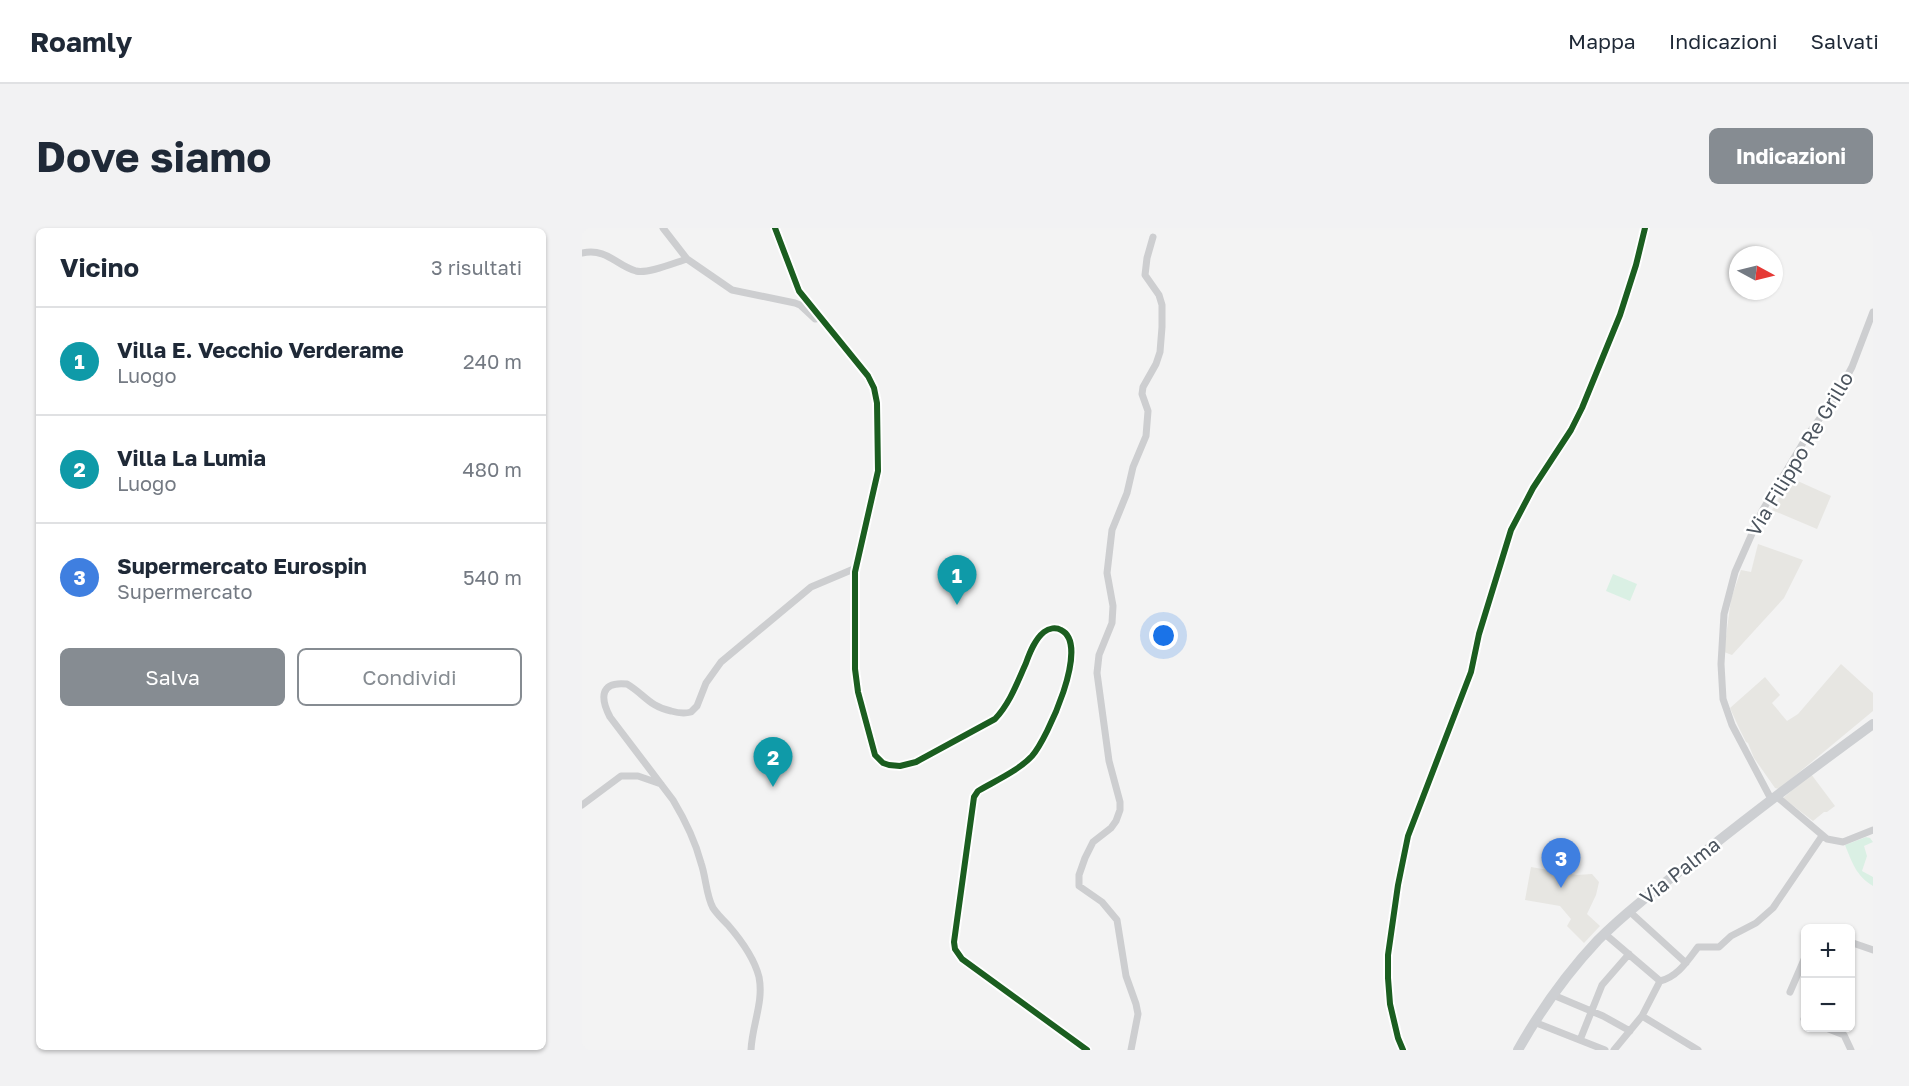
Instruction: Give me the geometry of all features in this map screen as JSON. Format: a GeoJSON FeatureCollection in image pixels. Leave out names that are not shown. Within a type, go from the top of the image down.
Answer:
{"type":"FeatureCollection","features":[{"type":"Feature","properties":{"kind":"main road","name":"Via Palma"},"geometry":{"type":"LineString","coordinates":[[1518,1050],[1553,995],[1579,961],[1605,933],[1629,911],[1873,724]]}},
{"type":"Feature","properties":{"kind":"street"},"geometry":{"type":"LineString","coordinates":[[663,228],[687,259],[732,290],[795,303],[815,319],[821,318]]}},
{"type":"Feature","properties":{"kind":"street"},"geometry":{"type":"LineString","coordinates":[[775,228],[796,285],[868,376],[874,388],[877,403],[878,471],[856,568],[855,669],[858,692],[875,755],[889,765],[900,766],[916,762],[994,719],[1003,710],[1011,696],[1033,646],[1041,634],[1047,630],[1059,628],[1068,637],[1072,653],[1066,681],[1040,744],[1024,763],[978,791],[974,797],[954,942],[955,949],[962,958],[1087,1050]]}},
{"type":"Feature","properties":{"kind":"street"},"geometry":{"type":"LineString","coordinates":[[1403,1050],[1390,1004],[1388,955],[1408,836],[1467,682],[1510,530],[1533,488],[1571,430],[1620,315],[1645,228]]}},
{"type":"Feature","properties":{"kind":"street"},"geometry":{"type":"LineString","coordinates":[[1131,1050],[1138,1014],[1126,976],[1117,920],[1102,902],[1083,890],[1078,881],[1093,842],[1111,828],[1120,810],[1109,761],[1100,698],[1098,663],[1112,623],[1113,606],[1107,573],[1112,530],[1146,436],[1148,411],[1142,394],[1143,387],[1160,352],[1162,305],[1159,295],[1145,275],[1153,237]]}},
{"type":"Feature","properties":{"kind":"street"},"geometry":{"type":"LineString","coordinates":[[582,253],[603,254],[634,271],[641,272],[687,259]]}},
{"type":"Feature","properties":{"kind":"street","name":"Via Filippo Re Grillo"},"geometry":{"type":"LineString","coordinates":[[1774,798],[1732,725],[1723,699],[1721,664],[1724,614],[1736,572],[1762,511],[1809,433],[1837,395],[1852,367],[1873,312]]}},
{"type":"Feature","properties":{"kind":"street"},"geometry":{"type":"LineString","coordinates":[[751,1050],[760,1006],[760,984],[756,969],[741,941],[713,908],[695,843],[681,814],[610,717],[603,700],[604,692],[616,684],[627,684],[647,702],[657,707],[678,712],[691,712],[697,706],[712,673],[721,662],[811,587],[856,568]]}},
{"type":"Feature","properties":{"kind":"street"},"geometry":{"type":"LineString","coordinates":[[582,805],[621,776],[638,776],[661,784]]}},
{"type":"Feature","properties":{"kind":"street"},"geometry":{"type":"LineString","coordinates":[[1774,798],[1822,836],[1835,841],[1843,842],[1873,830]]}},
{"type":"Feature","properties":{"kind":"street"},"geometry":{"type":"LineString","coordinates":[[1660,981],[1669,979],[1686,963],[1698,947],[1719,948],[1731,936],[1756,923],[1773,908],[1822,836]]}},
{"type":"Feature","properties":{"kind":"street"},"geometry":{"type":"LineString","coordinates":[[1629,911],[1686,963]]}},
{"type":"Feature","properties":{"kind":"street"},"geometry":{"type":"LineString","coordinates":[[1605,933],[1660,981]]}},
{"type":"Feature","properties":{"kind":"street"},"geometry":{"type":"LineString","coordinates":[[1855,943],[1873,950]]}},
{"type":"Feature","properties":{"kind":"street"},"geometry":{"type":"LineString","coordinates":[[1580,1040],[1602,985],[1629,954]]}},
{"type":"Feature","properties":{"kind":"street"},"geometry":{"type":"LineString","coordinates":[[1790,992],[1801,967]]}},
{"type":"Feature","properties":{"kind":"street"},"geometry":{"type":"LineString","coordinates":[[1614,1050],[1642,1016],[1660,981]]}},
{"type":"Feature","properties":{"kind":"street"},"geometry":{"type":"LineString","coordinates":[[1553,995],[1630,1031]]}},
{"type":"Feature","properties":{"kind":"street"},"geometry":{"type":"LineString","coordinates":[[1642,1016],[1698,1050]]}},
{"type":"Feature","properties":{"kind":"street"},"geometry":{"type":"LineString","coordinates":[[1534,1022],[1605,1050]]}},
{"type":"Feature","properties":{"kind":"street"},"geometry":{"type":"LineString","coordinates":[[1836,1032],[1844,1035],[1851,1050]]}},
{"type":"Feature","properties":{"kind":"shaded area"},"geometry":{"type":"Polygon","coordinates":[[[1791,478],[1831,496],[1817,529],[1772,510],[1791,478]]]}},
{"type":"Feature","properties":{"kind":"shaded area"},"geometry":{"type":"Polygon","coordinates":[[[1758,544],[1803,560],[1784,598],[1732,655],[1724,652],[1731,599],[1741,570],[1751,572],[1758,544]]]}},
{"type":"Feature","properties":{"kind":"shaded area"},"geometry":{"type":"Polygon","coordinates":[[[1841,664],[1873,693],[1873,711],[1779,789],[1775,788],[1754,758],[1730,708],[1765,677],[1780,695],[1772,703],[1787,721],[1798,714],[1841,664]]]}},
{"type":"Feature","properties":{"kind":"shaded area"},"geometry":{"type":"Polygon","coordinates":[[[1811,774],[1835,806],[1813,821],[1783,798],[1811,774]]]}},
{"type":"Feature","properties":{"kind":"shaded area"},"geometry":{"type":"Polygon","coordinates":[[[1531,867],[1577,875],[1592,874],[1599,882],[1587,914],[1600,926],[1584,943],[1567,926],[1571,919],[1560,906],[1525,900],[1531,867]]]}},
{"type":"Feature","properties":{"kind":"green space"},"geometry":{"type":"Polygon","coordinates":[[[1613,574],[1637,584],[1630,601],[1606,591],[1613,574]]]}},
{"type":"Feature","properties":{"kind":"green space"},"geometry":{"type":"Polygon","coordinates":[[[1866,837],[1873,842],[1864,846],[1867,856],[1862,871],[1873,877],[1873,886],[1852,863],[1845,845],[1866,837]]]}},
{"type":"Feature","properties":{"kind":"cycle path"},"geometry":{"type":"LineString","coordinates":[[775,228],[799,291],[868,376],[874,388],[877,403],[878,471],[855,572],[855,669],[858,692],[875,755],[883,763],[889,765],[900,766],[916,762],[995,719],[1009,700],[1033,646],[1041,635],[1052,628],[1057,628],[1069,639],[1071,653],[1069,672],[1056,712],[1039,746],[1032,756],[1020,766],[978,791],[974,797],[954,942],[955,949],[962,959],[1087,1050]]}},
{"type":"Feature","properties":{"kind":"cycle path"},"geometry":{"type":"LineString","coordinates":[[1403,1050],[1390,1004],[1388,955],[1408,836],[1471,672],[1479,634],[1511,530],[1533,488],[1571,430],[1582,408],[1620,315],[1645,228]]}},
{"type":"Feature","properties":{"kind":"place","name":"Villa E. Vecchio Verderame"},"geometry":{"type":"Point","coordinates":[957,605]}},
{"type":"Feature","properties":{"kind":"place","name":"Villa La Lumia"},"geometry":{"type":"Point","coordinates":[773,787]}},
{"type":"Feature","properties":{"kind":"place","name":"Supermercato Eurospin"},"geometry":{"type":"Point","coordinates":[1561,888]}}]}
